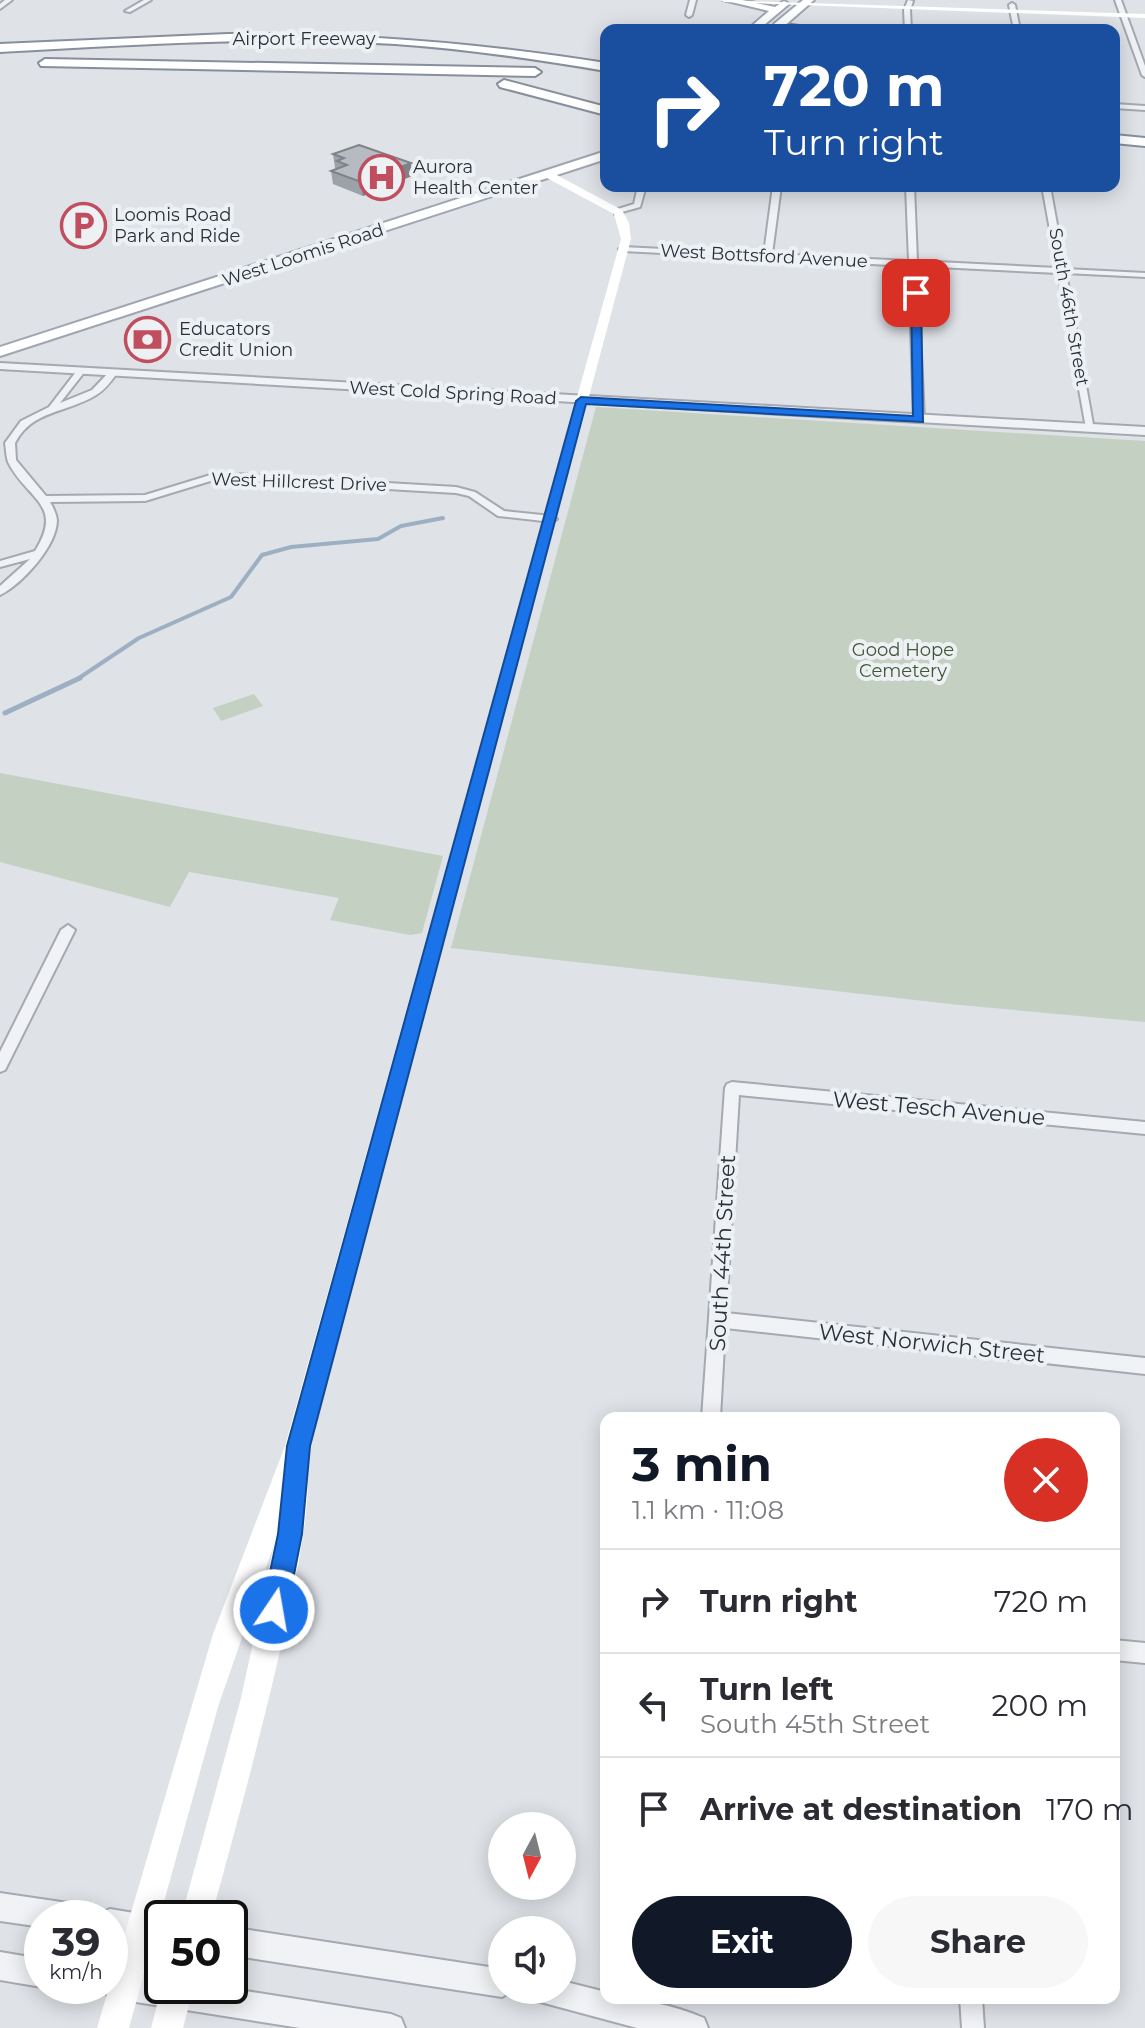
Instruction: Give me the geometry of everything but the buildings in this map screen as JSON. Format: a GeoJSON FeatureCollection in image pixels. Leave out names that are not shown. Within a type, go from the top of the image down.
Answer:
{"type":"FeatureCollection","features":[{"type":"Feature","properties":{"kind":"highway","name":"Airport Freeway"},"geometry":{"type":"LineString","coordinates":[[0,48],[301,37],[442,44],[600,66]]}},
{"type":"Feature","properties":{"kind":"highway"},"geometry":{"type":"LineString","coordinates":[[301,37],[405,37],[600,53]]}},
{"type":"Feature","properties":{"kind":"highway","name":"Airport Freeway"},"geometry":{"type":"LineString","coordinates":[[30,63],[328,67],[600,78]]}},
{"type":"Feature","properties":{"kind":"highway"},"geometry":{"type":"LineString","coordinates":[[328,67],[498,83],[600,109]]}},
{"type":"Feature","properties":{"kind":"highway"},"geometry":{"type":"LineString","coordinates":[[1120,142],[1145,144]]}},
{"type":"Feature","properties":{"kind":"highway"},"geometry":{"type":"LineString","coordinates":[[1120,152],[1145,154]]}},
{"type":"Feature","properties":{"kind":"main road"},"geometry":{"type":"LineString","coordinates":[[726,0],[784,4],[1121,8],[1145,13]]}},
{"type":"Feature","properties":{"kind":"main road"},"geometry":{"type":"LineString","coordinates":[[887,0],[909,4]]}},
{"type":"Feature","properties":{"kind":"main road"},"geometry":{"type":"LineString","coordinates":[[780,24],[807,2]]}},
{"type":"Feature","properties":{"kind":"main road"},"geometry":{"type":"LineString","coordinates":[[759,24],[784,4]]}},
{"type":"Feature","properties":{"kind":"main road","name":"West Loomis Road"},"geometry":{"type":"LineString","coordinates":[[0,339],[535,169],[600,145]]}},
{"type":"Feature","properties":{"kind":"main road"},"geometry":{"type":"LineString","coordinates":[[160,1900],[227,1634],[298,1446],[623,249],[626,234],[618,212],[549,175],[549,169],[573,156]]}},
{"type":"Feature","properties":{"kind":"main road","name":"West Loomis Road"},"geometry":{"type":"LineString","coordinates":[[0,352],[600,157]]}},
{"type":"Feature","properties":{"kind":"main road"},"geometry":{"type":"LineString","coordinates":[[499,191],[525,178],[535,169]]}},
{"type":"Feature","properties":{"kind":"main road"},"geometry":{"type":"LineString","coordinates":[[263,255],[279,262]]}},
{"type":"Feature","properties":{"kind":"main road"},"geometry":{"type":"LineString","coordinates":[[201,1900],[274,1610],[290,1534],[298,1446]]}},
{"type":"Feature","properties":{"kind":"main road"},"geometry":{"type":"LineString","coordinates":[[128,1969],[144,1943]]}},
{"type":"Feature","properties":{"kind":"main road"},"geometry":{"type":"LineString","coordinates":[[113,2028],[116,2004]]}},
{"type":"Feature","properties":{"kind":"main road"},"geometry":{"type":"LineString","coordinates":[[167,2028],[173,2004]]}},
{"type":"Feature","properties":{"kind":"street"},"geometry":{"type":"LineString","coordinates":[[0,7],[9,0]]}},
{"type":"Feature","properties":{"kind":"street"},"geometry":{"type":"LineString","coordinates":[[128,11],[148,0]]}},
{"type":"Feature","properties":{"kind":"street"},"geometry":{"type":"LineString","coordinates":[[689,15],[693,0]]}},
{"type":"Feature","properties":{"kind":"street"},"geometry":{"type":"LineString","coordinates":[[908,24],[909,4]]}},
{"type":"Feature","properties":{"kind":"street"},"geometry":{"type":"LineString","coordinates":[[1012,8],[1016,24]]}},
{"type":"Feature","properties":{"kind":"street"},"geometry":{"type":"LineString","coordinates":[[1121,8],[1145,75]]}},
{"type":"Feature","properties":{"kind":"street"},"geometry":{"type":"LineString","coordinates":[[1120,106],[1145,108]]}},
{"type":"Feature","properties":{"kind":"street"},"geometry":{"type":"LineString","coordinates":[[618,212],[637,205],[640,192]]}},
{"type":"Feature","properties":{"kind":"street"},"geometry":{"type":"LineString","coordinates":[[768,256],[776,192]]}},
{"type":"Feature","properties":{"kind":"street"},"geometry":{"type":"LineString","coordinates":[[910,192],[919,419]]}},
{"type":"Feature","properties":{"kind":"street","name":"South 46th Street"},"geometry":{"type":"LineString","coordinates":[[1047,192],[1091,428]]}},
{"type":"Feature","properties":{"kind":"street","name":"West Bottsford Avenue"},"geometry":{"type":"LineString","coordinates":[[623,249],[1145,275]]}},
{"type":"Feature","properties":{"kind":"street","name":"West Cold Spring Road"},"geometry":{"type":"LineString","coordinates":[[0,366],[1145,431]]}},
{"type":"Feature","properties":{"kind":"street"},"geometry":{"type":"LineString","coordinates":[[0,592],[20,576],[38,553],[50,532],[52,521],[43,499],[15,474],[7,457],[11,441],[22,427],[53,406],[82,370]]}},
{"type":"Feature","properties":{"kind":"street"},"geometry":{"type":"LineString","coordinates":[[53,406],[91,395],[114,372]]}},
{"type":"Feature","properties":{"kind":"street","name":"West Hillcrest Drive"},"geometry":{"type":"LineString","coordinates":[[43,499],[138,499],[167,493],[197,479],[217,476],[456,490],[472,494],[501,514],[552,519]]}},
{"type":"Feature","properties":{"kind":"street"},"geometry":{"type":"LineString","coordinates":[[0,564],[38,553]]}},
{"type":"Feature","properties":{"kind":"street"},"geometry":{"type":"LineString","coordinates":[[0,1066],[68,930]]}},
{"type":"Feature","properties":{"kind":"street","name":"West Tesch Avenue"},"geometry":{"type":"LineString","coordinates":[[732,1088],[1145,1128]]}},
{"type":"Feature","properties":{"kind":"street","name":"South 44th Street"},"geometry":{"type":"LineString","coordinates":[[711,1412],[732,1088]]}},
{"type":"Feature","properties":{"kind":"street","name":"West Norwich Street"},"geometry":{"type":"LineString","coordinates":[[719,1320],[1145,1366]]}},
{"type":"Feature","properties":{"kind":"street"},"geometry":{"type":"LineString","coordinates":[[1120,1651],[1145,1653]]}},
{"type":"Feature","properties":{"kind":"street"},"geometry":{"type":"LineString","coordinates":[[0,1907],[24,1911]]}},
{"type":"Feature","properties":{"kind":"street"},"geometry":{"type":"LineString","coordinates":[[248,1944],[488,1981]]}},
{"type":"Feature","properties":{"kind":"street"},"geometry":{"type":"LineString","coordinates":[[0,1966],[24,1970]]}},
{"type":"Feature","properties":{"kind":"street"},"geometry":{"type":"LineString","coordinates":[[576,1998],[694,2028]]}},
{"type":"Feature","properties":{"kind":"street"},"geometry":{"type":"LineString","coordinates":[[248,2003],[391,2028]]}},
{"type":"Feature","properties":{"kind":"street"},"geometry":{"type":"LineString","coordinates":[[971,2004],[973,2028]]}},
{"type":"Feature","properties":{"kind":"green space","name":"Good Hope Cemetery"},"geometry":{"type":"Polygon","coordinates":[[[596,407],[1145,441],[1145,1022],[960,1005],[451,948],[596,407]]]}},
{"type":"Feature","properties":{"kind":"green space"},"geometry":{"type":"Polygon","coordinates":[[[254,694],[263,706],[221,721],[213,708],[254,694]]]}},
{"type":"Feature","properties":{"kind":"green space"},"geometry":{"type":"Polygon","coordinates":[[[0,773],[443,856],[422,933],[410,935],[330,920],[339,898],[189,872],[170,907],[0,862],[0,773]]]}},
{"type":"Feature","properties":{"kind":"waterway"},"geometry":{"type":"LineString","coordinates":[[77,680],[139,638],[231,597],[262,555],[291,547],[378,539],[401,526],[443,518]]}},
{"type":"Feature","properties":{"kind":"waterway"},"geometry":{"type":"LineString","coordinates":[[5,713],[77,680]]}},
{"type":"Feature","properties":{"kind":"place","name":"Aurora Health Center"},"geometry":{"type":"Point","coordinates":[382,177]}},
{"type":"Feature","properties":{"kind":"place","name":"Loomis Road Park and Ride"},"geometry":{"type":"Point","coordinates":[83,225]}},
{"type":"Feature","properties":{"kind":"place","name":"Educators Credit Union"},"geometry":{"type":"Point","coordinates":[148,339]}},
{"type":"Feature","properties":{"kind":"route"},"geometry":{"type":"LineString","coordinates":[[274,1610],[290,1534],[298,1446],[552,519],[581,401],[919,419],[916,293]]}}]}
